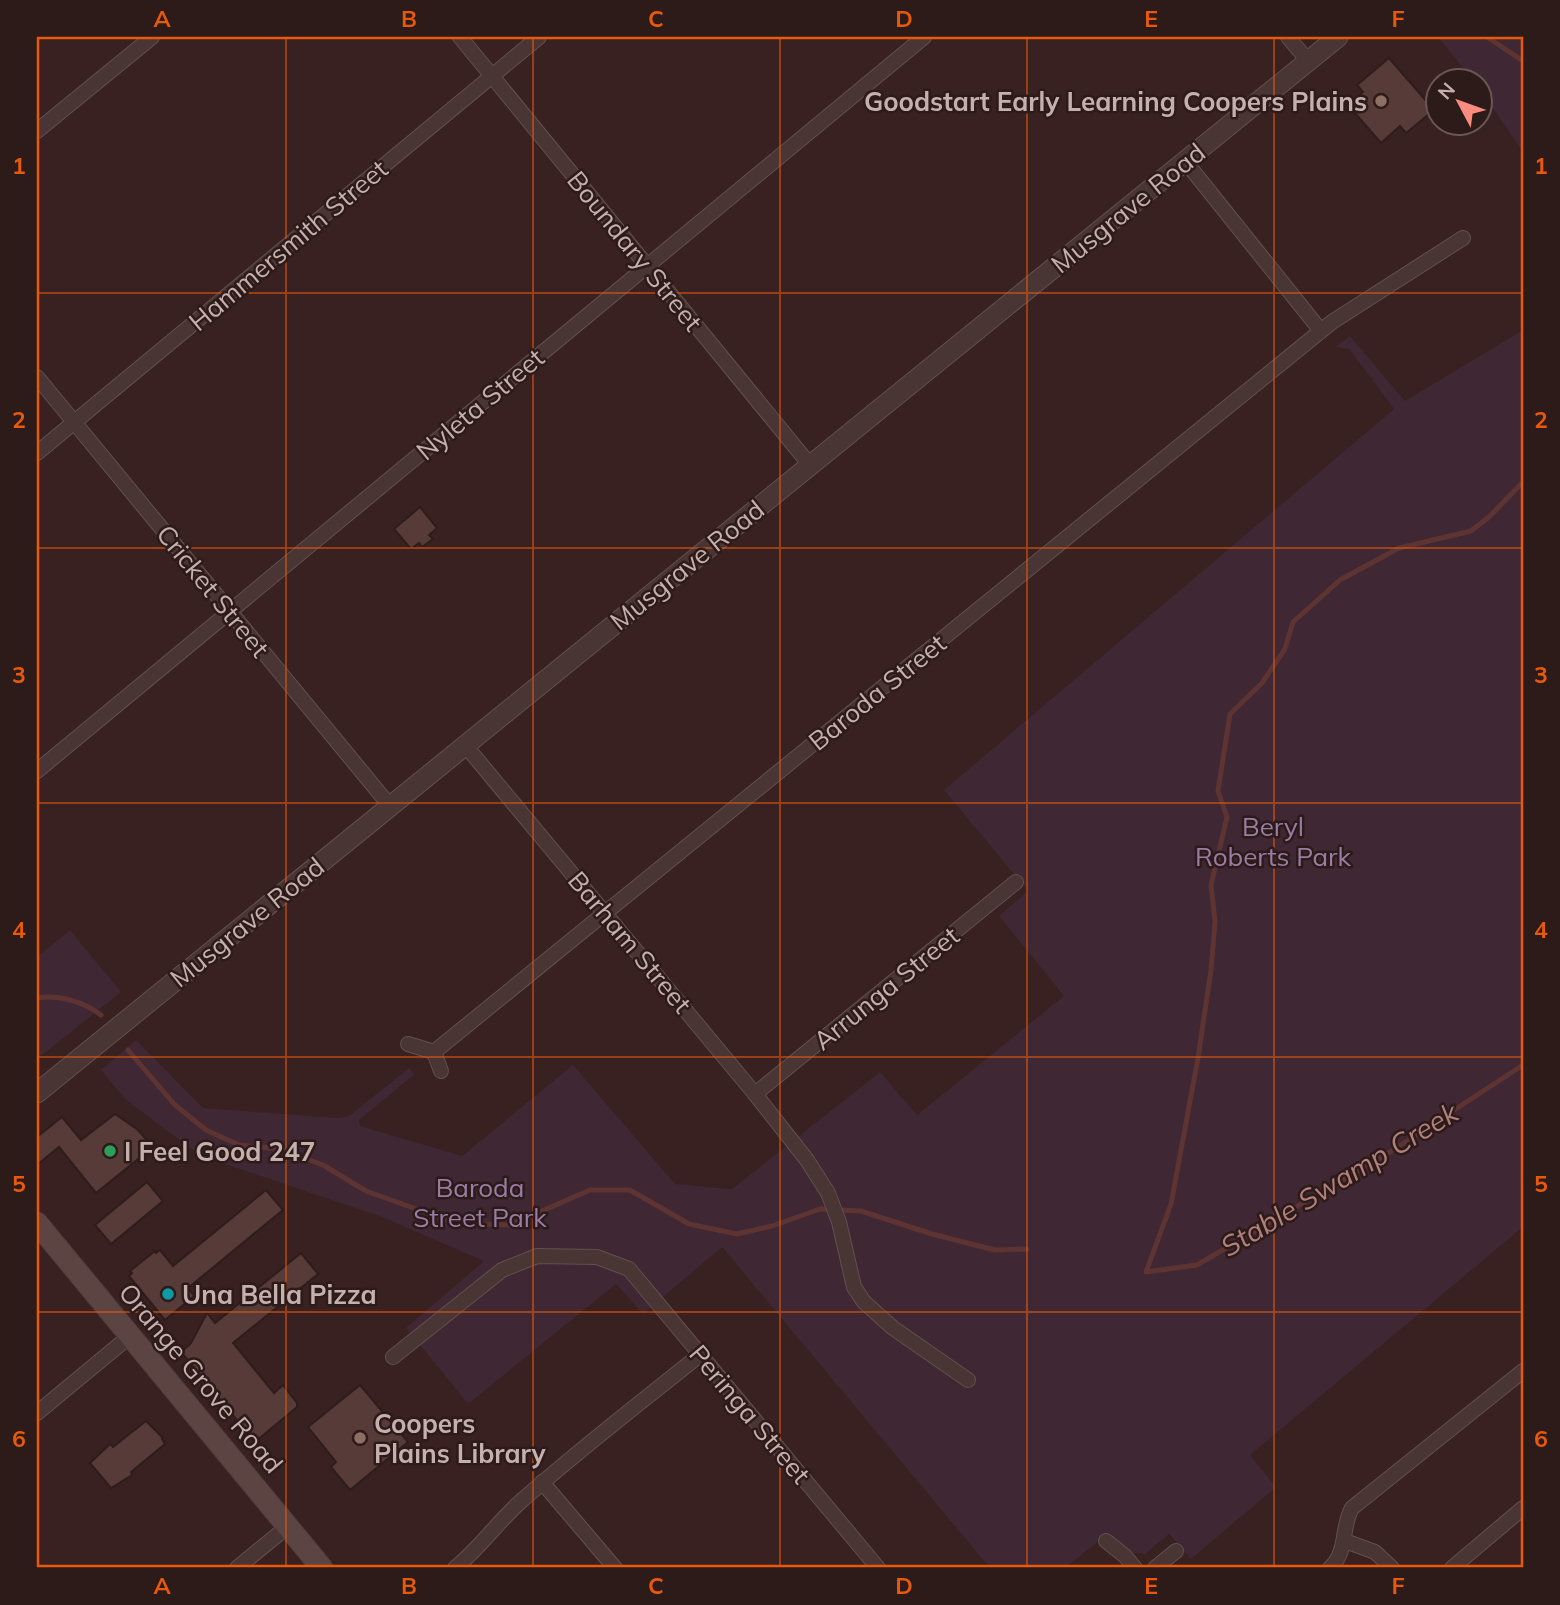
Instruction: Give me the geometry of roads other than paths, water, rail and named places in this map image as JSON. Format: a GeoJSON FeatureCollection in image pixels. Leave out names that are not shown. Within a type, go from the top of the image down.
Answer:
{"type":"FeatureCollection","features":[{"type":"Feature","properties":{"kind":"main road","name":"Orange Grove Road"},"geometry":{"type":"LineString","coordinates":[[37,1223],[322,1568]]}},
{"type":"Feature","properties":{"kind":"street"},"geometry":{"type":"LineString","coordinates":[[37,131],[152,37]]}},
{"type":"Feature","properties":{"kind":"street","name":"Boundary Street"},"geometry":{"type":"LineString","coordinates":[[460,37],[810,465]]}},
{"type":"Feature","properties":{"kind":"street","name":"Hammersmith Street"},"geometry":{"type":"LineString","coordinates":[[37,453],[539,37]]}},
{"type":"Feature","properties":{"kind":"street","name":"Nyleta Street"},"geometry":{"type":"LineString","coordinates":[[37,771],[924,37]]}},
{"type":"Feature","properties":{"kind":"street"},"geometry":{"type":"LineString","coordinates":[[1288,37],[1308,61]]}},
{"type":"Feature","properties":{"kind":"street","name":"Musgrave Road"},"geometry":{"type":"LineString","coordinates":[[37,1093],[1338,37]]}},
{"type":"Feature","properties":{"kind":"street"},"geometry":{"type":"LineString","coordinates":[[1185,161],[1321,331]]}},
{"type":"Feature","properties":{"kind":"street","name":"Baroda Street"},"geometry":{"type":"LineString","coordinates":[[434,1052],[1321,331],[1463,238]]}},
{"type":"Feature","properties":{"kind":"street","name":"Cricket Street"},"geometry":{"type":"LineString","coordinates":[[37,377],[390,806]]}},
{"type":"Feature","properties":{"kind":"street","name":"Barham Street"},"geometry":{"type":"LineString","coordinates":[[465,745],[792,1141],[828,1193],[839,1222],[854,1287],[864,1302],[893,1328],[968,1380]]}},
{"type":"Feature","properties":{"kind":"street","name":"Arrunga Street"},"geometry":{"type":"LineString","coordinates":[[755,1094],[1016,882]]}},
{"type":"Feature","properties":{"kind":"street"},"geometry":{"type":"LineString","coordinates":[[408,1044],[434,1052],[441,1071]]}},
{"type":"Feature","properties":{"kind":"street","name":"Peringa Street"},"geometry":{"type":"LineString","coordinates":[[393,1357],[502,1270],[537,1256],[597,1257],[618,1263],[629,1269],[878,1568]]}},
{"type":"Feature","properties":{"kind":"street"},"geometry":{"type":"LineString","coordinates":[[37,1413],[130,1336]]}},
{"type":"Feature","properties":{"kind":"street"},"geometry":{"type":"LineString","coordinates":[[456,1568],[472,1555],[501,1519],[542,1482],[701,1354]]}},
{"type":"Feature","properties":{"kind":"street"},"geometry":{"type":"LineString","coordinates":[[1330,1568],[1335,1564],[1345,1541],[1346,1518],[1360,1500],[1523,1371]]}},
{"type":"Feature","properties":{"kind":"street"},"geometry":{"type":"LineString","coordinates":[[542,1482],[615,1568]]}},
{"type":"Feature","properties":{"kind":"street"},"geometry":{"type":"LineString","coordinates":[[1452,1568],[1523,1508]]}},
{"type":"Feature","properties":{"kind":"street"},"geometry":{"type":"LineString","coordinates":[[237,1568],[287,1527]]}},
{"type":"Feature","properties":{"kind":"street"},"geometry":{"type":"LineString","coordinates":[[1107,1541],[1135,1568]]}},
{"type":"Feature","properties":{"kind":"street"},"geometry":{"type":"LineString","coordinates":[[1345,1541],[1376,1552],[1392,1568]]}},
{"type":"Feature","properties":{"kind":"street"},"geometry":{"type":"LineString","coordinates":[[1155,1568],[1177,1551]]}},
{"type":"Feature","properties":{"kind":"waterway"},"geometry":{"type":"LineString","coordinates":[[1487,37],[1523,61]]}},
{"type":"Feature","properties":{"kind":"waterway"},"geometry":{"type":"LineString","coordinates":[[1523,482],[1489,517],[1471,531],[1399,548],[1340,580],[1293,622],[1285,649],[1262,683],[1230,714],[1218,791],[1227,817],[1211,885],[1215,922],[1198,1058],[1171,1204],[1146,1272],[1197,1265],[1390,1152],[1523,1065]]}},
{"type":"Feature","properties":{"kind":"waterway"},"geometry":{"type":"LineString","coordinates":[[37,998],[70,1000],[101,1015]]}},
{"type":"Feature","properties":{"kind":"waterway","name":"Stable Swamp Creek"},"geometry":{"type":"LineString","coordinates":[[128,1050],[174,1104],[206,1130],[239,1145],[280,1149],[323,1165],[366,1191],[455,1223],[510,1225],[590,1190],[630,1190],[689,1224],[737,1234],[772,1226],[820,1209],[861,1211],[932,1234],[995,1250],[1027,1249]]}},
{"type":"Feature","properties":{"kind":"place","name":"Goodstart Early Learning Coopers Plains"},"geometry":{"type":"Point","coordinates":[1381,101]}},
{"type":"Feature","properties":{"kind":"place","name":"I Feel Good 247"},"geometry":{"type":"Point","coordinates":[110,1151]}},
{"type":"Feature","properties":{"kind":"place","name":"Una Bella Pizza"},"geometry":{"type":"Point","coordinates":[168,1294]}},
{"type":"Feature","properties":{"kind":"place","name":"Coopers Plains Library"},"geometry":{"type":"Point","coordinates":[360,1438]}},
{"type":"Feature","properties":{"kind":"park label","name":"Beryl Roberts Park"},"geometry":{"type":"Point","coordinates":[1273,841]}},
{"type":"Feature","properties":{"kind":"park label","name":"Baroda Street Park"},"geometry":{"type":"Point","coordinates":[480,1202]}}]}
